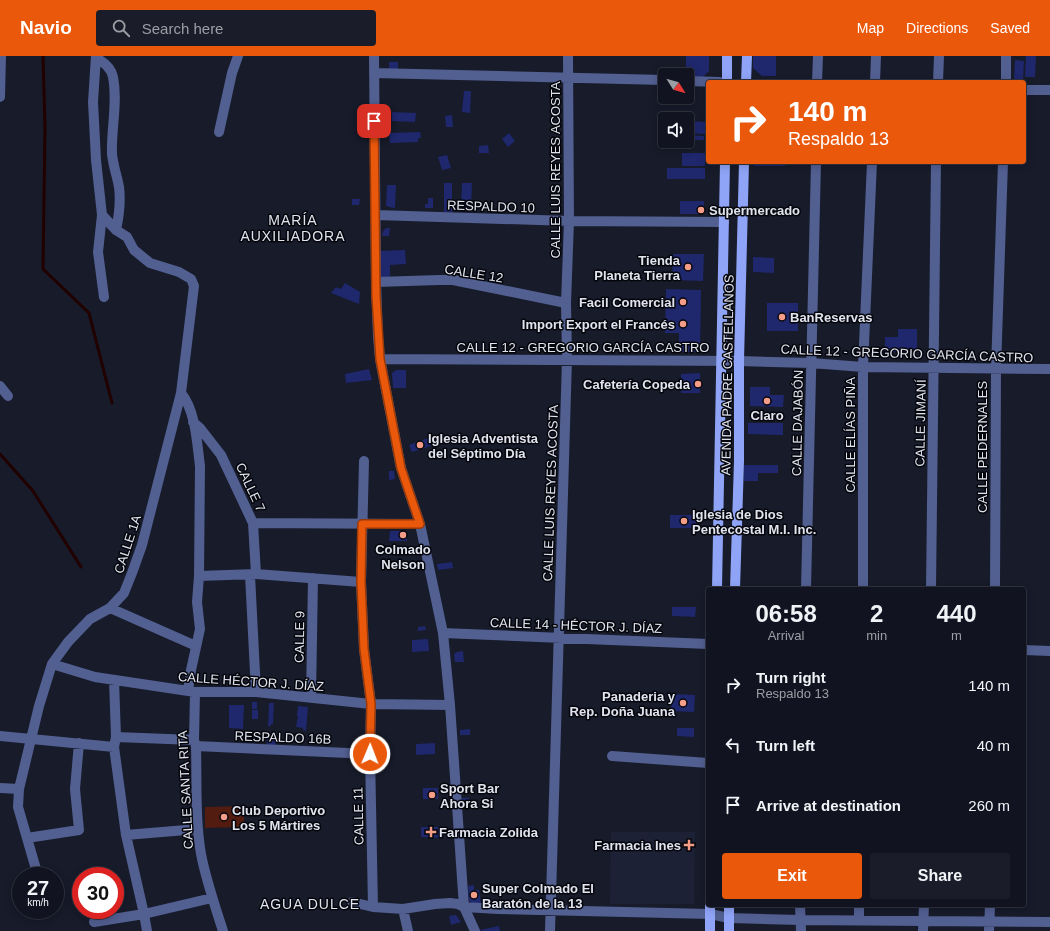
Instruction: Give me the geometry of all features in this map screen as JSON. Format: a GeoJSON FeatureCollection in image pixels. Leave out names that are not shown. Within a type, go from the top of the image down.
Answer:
{"type":"FeatureCollection","features":[{"type":"Feature","properties":{"kind":"main road"},"geometry":{"type":"LineString","coordinates":[[727,56],[727,80]]}},
{"type":"Feature","properties":{"kind":"main road"},"geometry":{"type":"LineString","coordinates":[[746,80],[747,56]]}},
{"type":"Feature","properties":{"kind":"main road","name":"AVENIDA PADRE CASTELLANOS"},"geometry":{"type":"LineString","coordinates":[[716,587],[725,164]]}},
{"type":"Feature","properties":{"kind":"main road","name":"AVENIDA PADRE CASTELLANOS"},"geometry":{"type":"LineString","coordinates":[[735,587],[739,461],[739,361],[744,164]]}},
{"type":"Feature","properties":{"kind":"main road"},"geometry":{"type":"LineString","coordinates":[[729,931],[730,907]]}},
{"type":"Feature","properties":{"kind":"main road"},"geometry":{"type":"LineString","coordinates":[[710,910],[710,931]]}},
{"type":"Feature","properties":{"kind":"street"},"geometry":{"type":"LineString","coordinates":[[219,132],[232,73],[238,56]]}},
{"type":"Feature","properties":{"kind":"street"},"geometry":{"type":"LineString","coordinates":[[374,56],[376,282],[380,359],[401,468],[420,524],[443,633],[450,705],[464,907],[475,931]]}},
{"type":"Feature","properties":{"kind":"street","name":"CALLE LUIS REYES ACOSTA"},"geometry":{"type":"LineString","coordinates":[[550,931],[567,359],[566,303],[569,221],[568,56]]}},
{"type":"Feature","properties":{"kind":"street"},"geometry":{"type":"LineString","coordinates":[[817,80],[818,56]]}},
{"type":"Feature","properties":{"kind":"street"},"geometry":{"type":"LineString","coordinates":[[875,80],[876,56]]}},
{"type":"Feature","properties":{"kind":"street"},"geometry":{"type":"LineString","coordinates":[[938,80],[939,56]]}},
{"type":"Feature","properties":{"kind":"street"},"geometry":{"type":"LineString","coordinates":[[1006,56],[1006,80]]}},
{"type":"Feature","properties":{"kind":"street"},"geometry":{"type":"LineString","coordinates":[[96,57],[93,102],[96,160],[102,215],[98,252],[104,296]]}},
{"type":"Feature","properties":{"kind":"street"},"geometry":{"type":"LineString","coordinates":[[96,57],[110,68],[113,77],[114,96],[112,155],[119,188],[120,211],[116,230]]}},
{"type":"Feature","properties":{"kind":"street"},"geometry":{"type":"LineString","coordinates":[[0,97],[1,62]]}},
{"type":"Feature","properties":{"kind":"street"},"geometry":{"type":"LineString","coordinates":[[374,73],[658,80]]}},
{"type":"Feature","properties":{"kind":"street"},"geometry":{"type":"LineString","coordinates":[[694,81],[706,82]]}},
{"type":"Feature","properties":{"kind":"street"},"geometry":{"type":"LineString","coordinates":[[1026,90],[1050,90]]}},
{"type":"Feature","properties":{"kind":"street","name":"CALLE DAJABÓN"},"geometry":{"type":"LineString","coordinates":[[806,587],[816,164]]}},
{"type":"Feature","properties":{"kind":"street","name":"CALLE ELÍAS PIÑA"},"geometry":{"type":"LineString","coordinates":[[863,587],[863,367],[872,164]]}},
{"type":"Feature","properties":{"kind":"street","name":"CALLE JIMANÍ"},"geometry":{"type":"LineString","coordinates":[[931,587],[936,164]]}},
{"type":"Feature","properties":{"kind":"street","name":"CALLE PEDERNALES"},"geometry":{"type":"LineString","coordinates":[[995,587],[996,369],[1003,164]]}},
{"type":"Feature","properties":{"kind":"street","name":"CALLE 1A"},"geometry":{"type":"LineString","coordinates":[[35,867],[18,808],[19,789],[39,706],[52,664],[68,642],[90,619],[110,608],[124,593],[142,545],[181,393],[194,286],[191,279],[179,272],[150,263],[134,250],[127,237],[116,230],[102,215]]}},
{"type":"Feature","properties":{"kind":"street","name":"RESPALDO 10"},"geometry":{"type":"LineString","coordinates":[[376,215],[569,221],[724,222]]}},
{"type":"Feature","properties":{"kind":"street","name":"CALLE 12"},"geometry":{"type":"LineString","coordinates":[[376,282],[453,280],[566,303]]}},
{"type":"Feature","properties":{"kind":"street","name":"CALLE 12 - GREGORIO GARCÍA CASTRO"},"geometry":{"type":"LineString","coordinates":[[380,359],[739,361],[811,363],[863,367],[1050,369]]}},
{"type":"Feature","properties":{"kind":"street"},"geometry":{"type":"LineString","coordinates":[[0,386],[8,396]]}},
{"type":"Feature","properties":{"kind":"street"},"geometry":{"type":"LineString","coordinates":[[181,393],[187,401],[194,422]]}},
{"type":"Feature","properties":{"kind":"street","name":"CALLE 7"},"geometry":{"type":"LineString","coordinates":[[194,422],[221,455],[253,523],[256,692]]}},
{"type":"Feature","properties":{"kind":"street","name":"CALLE SANTA RITA"},"geometry":{"type":"LineString","coordinates":[[194,422],[200,466],[199,576],[197,602],[200,629],[196,646],[192,691],[198,829],[201,854],[212,898],[223,931]]}},
{"type":"Feature","properties":{"kind":"street","name":"CALLE 11"},"geometry":{"type":"LineString","coordinates":[[364,461],[361,582],[364,649],[371,704],[370,754],[373,907]]}},
{"type":"Feature","properties":{"kind":"street"},"geometry":{"type":"LineString","coordinates":[[253,523],[420,524]]}},
{"type":"Feature","properties":{"kind":"street"},"geometry":{"type":"LineString","coordinates":[[199,576],[253,574],[361,582]]}},
{"type":"Feature","properties":{"kind":"street","name":"CALLE 9"},"geometry":{"type":"LineString","coordinates":[[311,697],[313,578]]}},
{"type":"Feature","properties":{"kind":"street"},"geometry":{"type":"LineString","coordinates":[[110,608],[196,646]]}},
{"type":"Feature","properties":{"kind":"street","name":"CALLE 14 - HÉCTOR J. DÍAZ"},"geometry":{"type":"LineString","coordinates":[[443,633],[706,644]]}},
{"type":"Feature","properties":{"kind":"street"},"geometry":{"type":"LineString","coordinates":[[1026,650],[1050,651]]}},
{"type":"Feature","properties":{"kind":"street","name":"CALLE HÉCTOR J. DÍAZ"},"geometry":{"type":"LineString","coordinates":[[52,664],[95,677],[192,691],[256,692],[371,704],[450,705]]}},
{"type":"Feature","properties":{"kind":"street"},"geometry":{"type":"LineString","coordinates":[[114,680],[115,742],[126,835],[147,931]]}},
{"type":"Feature","properties":{"kind":"street","name":"RESPALDO 16B"},"geometry":{"type":"LineString","coordinates":[[0,736],[78,743],[195,743],[370,754]]}},
{"type":"Feature","properties":{"kind":"street"},"geometry":{"type":"LineString","coordinates":[[26,838],[79,830],[75,789],[78,743]]}},
{"type":"Feature","properties":{"kind":"street"},"geometry":{"type":"LineString","coordinates":[[612,756],[706,763]]}},
{"type":"Feature","properties":{"kind":"street"},"geometry":{"type":"LineString","coordinates":[[0,788],[19,789]]}},
{"type":"Feature","properties":{"kind":"street"},"geometry":{"type":"LineString","coordinates":[[126,835],[198,829]]}},
{"type":"Feature","properties":{"kind":"street"},"geometry":{"type":"LineString","coordinates":[[94,922],[144,914],[212,898]]}},
{"type":"Feature","properties":{"kind":"street"},"geometry":{"type":"LineString","coordinates":[[352,902],[373,907],[403,909],[450,903],[458,904],[464,907],[551,910],[710,910],[729,918],[859,920],[923,926],[989,926],[1050,922]]}},
{"type":"Feature","properties":{"kind":"street"},"geometry":{"type":"LineString","coordinates":[[800,907],[801,931]]}},
{"type":"Feature","properties":{"kind":"street"},"geometry":{"type":"LineString","coordinates":[[859,907],[859,920]]}},
{"type":"Feature","properties":{"kind":"street"},"geometry":{"type":"LineString","coordinates":[[923,926],[924,907]]}},
{"type":"Feature","properties":{"kind":"street"},"geometry":{"type":"LineString","coordinates":[[989,926],[990,907]]}},
{"type":"Feature","properties":{"kind":"street"},"geometry":{"type":"LineString","coordinates":[[403,909],[408,931]]}},
{"type":"Feature","properties":{"kind":"shaded area","name":"Club Deportivo Los 5 Mártires"},"geometry":{"type":"Polygon","coordinates":[[[244,806],[244,827],[205,828],[205,807],[244,806]]]}},
{"type":"Feature","properties":{"kind":"shaded area"},"geometry":{"type":"Polygon","coordinates":[[[611,832],[695,832],[694,904],[610,904],[611,832]]]}},
{"type":"Feature","properties":{"kind":"building"},"geometry":{"type":"Polygon","coordinates":[[[686,56],[709,56],[709,71],[703,77],[694,77],[694,68],[686,68],[686,56]]]}},
{"type":"Feature","properties":{"kind":"building"},"geometry":{"type":"Polygon","coordinates":[[[753,56],[776,56],[776,76],[762,76],[753,68],[753,56]]]}},
{"type":"Feature","properties":{"kind":"building"},"geometry":{"type":"Polygon","coordinates":[[[1026,56],[1036,56],[1035,77],[1025,77],[1026,56]]]}},
{"type":"Feature","properties":{"kind":"building"},"geometry":{"type":"Polygon","coordinates":[[[1015,60],[1024,61],[1023,80],[1014,80],[1015,60]]]}},
{"type":"Feature","properties":{"kind":"building"},"geometry":{"type":"Polygon","coordinates":[[[389,62],[398,62],[398,71],[389,69],[389,62]]]}},
{"type":"Feature","properties":{"kind":"building"},"geometry":{"type":"Polygon","coordinates":[[[464,91],[471,91],[470,113],[462,112],[464,91]]]}},
{"type":"Feature","properties":{"kind":"building"},"geometry":{"type":"Polygon","coordinates":[[[392,112],[416,113],[415,122],[392,121],[392,112]]]}},
{"type":"Feature","properties":{"kind":"building"},"geometry":{"type":"Polygon","coordinates":[[[452,115],[453,127],[446,127],[445,116],[452,115]]]}},
{"type":"Feature","properties":{"kind":"building"},"geometry":{"type":"Polygon","coordinates":[[[694,121],[706,122],[705,134],[694,133],[694,121]]]}},
{"type":"Feature","properties":{"kind":"building"},"geometry":{"type":"Polygon","coordinates":[[[420,132],[421,138],[418,138],[418,142],[390,143],[389,133],[420,132]]]}},
{"type":"Feature","properties":{"kind":"building"},"geometry":{"type":"Polygon","coordinates":[[[509,133],[515,141],[508,147],[502,139],[509,133]]]}},
{"type":"Feature","properties":{"kind":"building"},"geometry":{"type":"Polygon","coordinates":[[[694,135],[704,136],[704,140],[694,140],[694,135]]]}},
{"type":"Feature","properties":{"kind":"building"},"geometry":{"type":"Polygon","coordinates":[[[488,145],[489,153],[479,153],[479,146],[488,145]]]}},
{"type":"Feature","properties":{"kind":"building"},"geometry":{"type":"Polygon","coordinates":[[[682,153],[705,153],[705,166],[682,166],[682,153]]]}},
{"type":"Feature","properties":{"kind":"building"},"geometry":{"type":"Polygon","coordinates":[[[447,155],[451,168],[442,170],[438,157],[447,155]]]}},
{"type":"Feature","properties":{"kind":"building"},"geometry":{"type":"Polygon","coordinates":[[[754,164],[785,164],[785,166],[754,166],[754,164]]]}},
{"type":"Feature","properties":{"kind":"building"},"geometry":{"type":"Polygon","coordinates":[[[667,168],[705,168],[705,179],[667,179],[667,168]]]}},
{"type":"Feature","properties":{"kind":"building"},"geometry":{"type":"Polygon","coordinates":[[[444,183],[452,183],[452,212],[444,212],[444,183]]]}},
{"type":"Feature","properties":{"kind":"building"},"geometry":{"type":"Polygon","coordinates":[[[462,183],[472,183],[471,209],[461,209],[462,183]]]}},
{"type":"Feature","properties":{"kind":"building"},"geometry":{"type":"Polygon","coordinates":[[[387,185],[396,185],[395,208],[386,206],[387,185]]]}},
{"type":"Feature","properties":{"kind":"building"},"geometry":{"type":"Polygon","coordinates":[[[428,198],[433,198],[433,208],[425,208],[425,204],[428,204],[428,198]]]}},
{"type":"Feature","properties":{"kind":"building"},"geometry":{"type":"Polygon","coordinates":[[[352,199],[360,199],[359,205],[352,205],[352,199]]]}},
{"type":"Feature","properties":{"kind":"building"},"geometry":{"type":"Polygon","coordinates":[[[680,201],[704,201],[704,209],[701,214],[680,214],[680,201]]]}},
{"type":"Feature","properties":{"kind":"building"},"geometry":{"type":"Polygon","coordinates":[[[386,228],[390,228],[389,236],[382,236],[383,231],[386,228]]]}},
{"type":"Feature","properties":{"kind":"building"},"geometry":{"type":"Polygon","coordinates":[[[405,250],[406,264],[390,265],[390,279],[381,279],[380,251],[405,250]]]}},
{"type":"Feature","properties":{"kind":"building","name":"Tienda Planeta Tierra"},"geometry":{"type":"Polygon","coordinates":[[[673,254],[704,254],[703,281],[672,280],[673,254]]]}},
{"type":"Feature","properties":{"kind":"building"},"geometry":{"type":"Polygon","coordinates":[[[753,257],[774,258],[774,273],[753,272],[753,257]]]}},
{"type":"Feature","properties":{"kind":"building"},"geometry":{"type":"Polygon","coordinates":[[[345,283],[360,292],[359,304],[331,293],[336,287],[341,289],[345,283]]]}},
{"type":"Feature","properties":{"kind":"building"},"geometry":{"type":"Polygon","coordinates":[[[666,289],[701,290],[700,352],[679,352],[679,333],[665,333],[666,289]]]}},
{"type":"Feature","properties":{"kind":"building","name":"BanReservas"},"geometry":{"type":"Polygon","coordinates":[[[767,303],[798,303],[798,331],[767,331],[767,303]]]}},
{"type":"Feature","properties":{"kind":"building"},"geometry":{"type":"Polygon","coordinates":[[[898,329],[917,329],[917,352],[885,352],[885,337],[898,337],[898,329]]]}},
{"type":"Feature","properties":{"kind":"building"},"geometry":{"type":"Polygon","coordinates":[[[369,369],[372,380],[346,383],[345,374],[369,369]]]}},
{"type":"Feature","properties":{"kind":"building"},"geometry":{"type":"Polygon","coordinates":[[[396,370],[406,370],[406,388],[393,388],[392,373],[396,370]]]}},
{"type":"Feature","properties":{"kind":"building"},"geometry":{"type":"Polygon","coordinates":[[[700,373],[700,393],[681,393],[681,374],[700,373]]]}},
{"type":"Feature","properties":{"kind":"building","name":"Claro"},"geometry":{"type":"Polygon","coordinates":[[[750,387],[770,387],[770,395],[784,395],[783,407],[750,406],[750,387]]]}},
{"type":"Feature","properties":{"kind":"building"},"geometry":{"type":"Polygon","coordinates":[[[748,423],[783,423],[783,435],[748,434],[748,423]]]}},
{"type":"Feature","properties":{"kind":"building","name":"Iglesia Adventista del Séptimo Día"},"geometry":{"type":"Polygon","coordinates":[[[428,438],[431,446],[412,452],[409,445],[428,438]]]}},
{"type":"Feature","properties":{"kind":"building"},"geometry":{"type":"Polygon","coordinates":[[[744,465],[778,465],[778,473],[758,473],[758,481],[744,481],[744,465]]]}},
{"type":"Feature","properties":{"kind":"building"},"geometry":{"type":"Polygon","coordinates":[[[389,471],[394,471],[395,479],[389,480],[389,471]]]}},
{"type":"Feature","properties":{"kind":"building","name":"Iglesia de Dios Pentecostal M.I. Inc."},"geometry":{"type":"Polygon","coordinates":[[[670,515],[697,515],[697,528],[670,528],[670,515]]]}},
{"type":"Feature","properties":{"kind":"building"},"geometry":{"type":"Polygon","coordinates":[[[390,531],[403,531],[406,533],[407,541],[389,541],[390,531]]]}},
{"type":"Feature","properties":{"kind":"building"},"geometry":{"type":"Polygon","coordinates":[[[452,562],[453,568],[438,570],[437,564],[452,562]]]}},
{"type":"Feature","properties":{"kind":"building"},"geometry":{"type":"Polygon","coordinates":[[[672,607],[696,607],[695,617],[672,616],[672,607]]]}},
{"type":"Feature","properties":{"kind":"building"},"geometry":{"type":"Polygon","coordinates":[[[425,626],[426,630],[418,631],[418,627],[425,626]]]}},
{"type":"Feature","properties":{"kind":"building"},"geometry":{"type":"Polygon","coordinates":[[[428,639],[429,651],[412,652],[412,640],[428,639]]]}},
{"type":"Feature","properties":{"kind":"building"},"geometry":{"type":"Polygon","coordinates":[[[463,651],[464,662],[455,662],[454,654],[463,651]]]}},
{"type":"Feature","properties":{"kind":"building","name":"Panaderia y Rep. Doña Juana"},"geometry":{"type":"Polygon","coordinates":[[[672,694],[695,695],[694,712],[671,711],[672,694]]]}},
{"type":"Feature","properties":{"kind":"building"},"geometry":{"type":"Polygon","coordinates":[[[252,702],[257,702],[257,709],[252,709],[252,702]]]}},
{"type":"Feature","properties":{"kind":"building"},"geometry":{"type":"Polygon","coordinates":[[[269,703],[274,703],[273,724],[271,724],[271,726],[268,726],[269,703]]]}},
{"type":"Feature","properties":{"kind":"building"},"geometry":{"type":"Polygon","coordinates":[[[229,705],[244,705],[243,729],[229,728],[229,705]]]}},
{"type":"Feature","properties":{"kind":"building"},"geometry":{"type":"Polygon","coordinates":[[[298,706],[308,707],[306,731],[303,730],[303,728],[296,727],[298,706]]]}},
{"type":"Feature","properties":{"kind":"building"},"geometry":{"type":"Polygon","coordinates":[[[252,710],[258,710],[258,719],[252,719],[252,710]]]}},
{"type":"Feature","properties":{"kind":"building"},"geometry":{"type":"Polygon","coordinates":[[[677,728],[694,728],[694,737],[677,736],[677,728]]]}},
{"type":"Feature","properties":{"kind":"building"},"geometry":{"type":"Polygon","coordinates":[[[470,729],[470,735],[460,735],[460,730],[470,729]]]}},
{"type":"Feature","properties":{"kind":"building"},"geometry":{"type":"Polygon","coordinates":[[[244,733],[258,734],[258,738],[244,739],[244,733]]]}},
{"type":"Feature","properties":{"kind":"building"},"geometry":{"type":"Polygon","coordinates":[[[267,734],[277,734],[276,745],[267,748],[267,734]]]}},
{"type":"Feature","properties":{"kind":"building"},"geometry":{"type":"Polygon","coordinates":[[[435,743],[435,754],[416,755],[416,744],[435,743]]]}},
{"type":"Feature","properties":{"kind":"building"},"geometry":{"type":"Polygon","coordinates":[[[423,788],[438,788],[438,799],[423,799],[423,788]]]}},
{"type":"Feature","properties":{"kind":"building"},"geometry":{"type":"Polygon","coordinates":[[[461,798],[469,798],[469,802],[462,803],[461,798]]]}},
{"type":"Feature","properties":{"kind":"building","name":"Farmacia Zolida"},"geometry":{"type":"Polygon","coordinates":[[[421,827],[441,827],[441,838],[421,837],[421,827]]]}},
{"type":"Feature","properties":{"kind":"building","name":"Super Colmado El Baratón de la 13"},"geometry":{"type":"Polygon","coordinates":[[[474,885],[474,890],[479,890],[481,903],[472,903],[469,901],[468,886],[474,885]]]}},
{"type":"Feature","properties":{"kind":"building"},"geometry":{"type":"Polygon","coordinates":[[[456,915],[461,922],[451,925],[449,916],[456,915]]]}},
{"type":"Feature","properties":{"kind":"building"},"geometry":{"type":"Polygon","coordinates":[[[499,926],[500,931],[480,930],[499,926]]]}},
{"type":"Feature","properties":{"kind":"waterway"},"geometry":{"type":"LineString","coordinates":[[43,56],[45,128],[43,269],[89,313],[112,403]]}},
{"type":"Feature","properties":{"kind":"waterway"},"geometry":{"type":"LineString","coordinates":[[0,454],[33,491],[81,567]]}},
{"type":"Feature","properties":{"kind":"place","name":"Supermercado"},"geometry":{"type":"Point","coordinates":[701,210]}},
{"type":"Feature","properties":{"kind":"place","name":"Tienda Planeta Tierra"},"geometry":{"type":"Point","coordinates":[688,267]}},
{"type":"Feature","properties":{"kind":"place","name":"Facil Comercial"},"geometry":{"type":"Point","coordinates":[683,302]}},
{"type":"Feature","properties":{"kind":"place","name":"BanReservas"},"geometry":{"type":"Point","coordinates":[782,317]}},
{"type":"Feature","properties":{"kind":"place","name":"Import Export el Francés"},"geometry":{"type":"Point","coordinates":[683,324]}},
{"type":"Feature","properties":{"kind":"place","name":"Cafetería Copeda"},"geometry":{"type":"Point","coordinates":[698,384]}},
{"type":"Feature","properties":{"kind":"place","name":"Claro"},"geometry":{"type":"Point","coordinates":[767,401]}},
{"type":"Feature","properties":{"kind":"place","name":"Iglesia Adventista del Séptimo Día"},"geometry":{"type":"Point","coordinates":[420,445]}},
{"type":"Feature","properties":{"kind":"place","name":"Iglesia de Dios Pentecostal M.I. Inc."},"geometry":{"type":"Point","coordinates":[684,521]}},
{"type":"Feature","properties":{"kind":"place","name":"Colmado Nelson"},"geometry":{"type":"Point","coordinates":[403,535]}},
{"type":"Feature","properties":{"kind":"place","name":"Panaderia y Rep. Doña Juana"},"geometry":{"type":"Point","coordinates":[683,703]}},
{"type":"Feature","properties":{"kind":"place","name":"Sport Bar Ahora Si"},"geometry":{"type":"Point","coordinates":[432,795]}},
{"type":"Feature","properties":{"kind":"place","name":"Club Deportivo Los 5 Mártires"},"geometry":{"type":"Point","coordinates":[224,817]}},
{"type":"Feature","properties":{"kind":"place","name":"Farmacia Zolida"},"geometry":{"type":"Point","coordinates":[431,832]}},
{"type":"Feature","properties":{"kind":"place","name":"Farmacia Ines"},"geometry":{"type":"Point","coordinates":[689,845]}},
{"type":"Feature","properties":{"kind":"place","name":"Super Colmado El Baratón de la 13"},"geometry":{"type":"Point","coordinates":[474,895]}},
{"type":"Feature","properties":{"kind":"district","name":"MARÍA AUXILIADORA"},"geometry":{"type":"Point","coordinates":[293,228]}},
{"type":"Feature","properties":{"kind":"district","name":"AGUA DULCE"},"geometry":{"type":"Point","coordinates":[310,904]}},
{"type":"Feature","properties":{"kind":"route"},"geometry":{"type":"LineString","coordinates":[[370,754],[371,704],[364,649],[361,582],[362,524],[420,524],[401,468],[380,359],[376,296],[374,121]]}}]}
